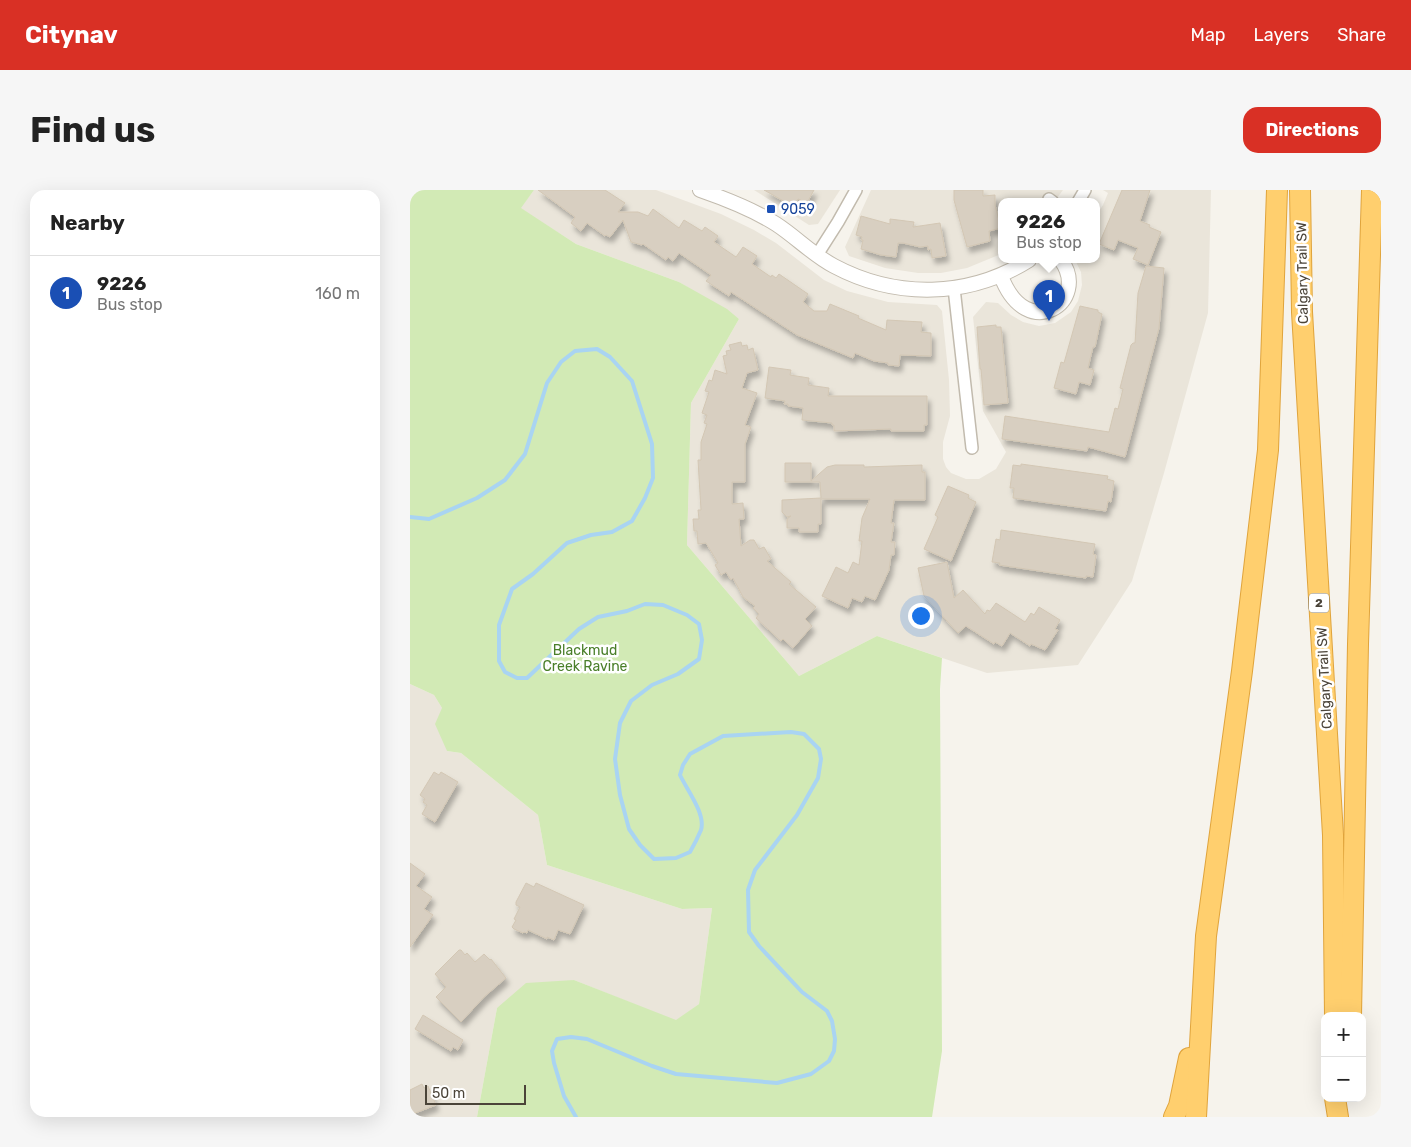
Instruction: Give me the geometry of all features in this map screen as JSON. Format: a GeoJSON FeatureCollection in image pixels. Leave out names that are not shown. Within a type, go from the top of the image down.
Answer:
{"type":"FeatureCollection","features":[{"type":"Feature","properties":{"kind":"highway"},"geometry":{"type":"LineString","coordinates":[[1196,1117],[1203,975],[1212,891],[1268,450],[1278,190]]}},
{"type":"Feature","properties":{"kind":"highway","name":"Calgary Trail SW"},"geometry":{"type":"LineString","coordinates":[[1300,190],[1302,312],[1333,835],[1335,1012]]}},
{"type":"Feature","properties":{"kind":"highway"},"geometry":{"type":"LineString","coordinates":[[1351,1012],[1358,644],[1372,190]]}},
{"type":"Feature","properties":{"kind":"highway"},"geometry":{"type":"LineString","coordinates":[[1174,1117],[1179,1106],[1185,1077],[1203,975]]}},
{"type":"Feature","properties":{"kind":"highway"},"geometry":{"type":"LineString","coordinates":[[1336,1102],[1338,1117]]}},
{"type":"Feature","properties":{"kind":"highway"},"geometry":{"type":"LineString","coordinates":[[1350,1102],[1350,1117]]}},
{"type":"Feature","properties":{"kind":"street"},"geometry":{"type":"LineString","coordinates":[[700,190],[760,215],[817,255],[849,274],[877,284],[912,289],[954,288],[1000,276],[1024,263]]}},
{"type":"Feature","properties":{"kind":"street"},"geometry":{"type":"LineString","coordinates":[[817,255],[856,190]]}},
{"type":"Feature","properties":{"kind":"street"},"geometry":{"type":"LineString","coordinates":[[1000,276],[1013,299],[1023,308],[1034,312],[1045,312],[1057,307],[1064,299],[1068,289],[1067,268],[1063,263]]}},
{"type":"Feature","properties":{"kind":"street"},"geometry":{"type":"LineString","coordinates":[[954,288],[972,448]]}},
{"type":"Feature","properties":{"kind":"shaded area"},"geometry":{"type":"Polygon","coordinates":[[[534,190],[656,190],[721,214],[754,230],[776,243],[824,280],[847,291],[888,302],[937,305],[942,311],[949,380],[950,416],[943,442],[943,459],[951,473],[966,479],[979,479],[996,469],[1006,452],[983,411],[973,317],[986,302],[998,303],[1011,315],[1023,322],[1039,326],[1055,323],[1071,312],[1078,301],[1082,285],[1081,272],[1076,263],[1100,263],[1100,210],[1108,193],[1103,190],[1211,190],[1208,313],[1164,473],[1132,581],[1078,665],[987,673],[877,636],[799,676],[687,545],[691,403],[739,319],[679,282],[576,244],[520,208],[534,190]]]}},
{"type":"Feature","properties":{"kind":"shaded area"},"geometry":{"type":"Polygon","coordinates":[[[754,190],[840,190],[818,224],[809,225],[754,190]]]}},
{"type":"Feature","properties":{"kind":"shaded area"},"geometry":{"type":"Polygon","coordinates":[[[871,190],[1063,190],[1057,198],[998,198],[998,255],[967,268],[941,273],[918,273],[885,268],[849,256],[845,247],[871,190]]]}},
{"type":"Feature","properties":{"kind":"shaded area"},"geometry":{"type":"Polygon","coordinates":[[[410,684],[434,695],[442,708],[447,751],[461,753],[538,815],[547,865],[682,909],[712,908],[699,1004],[676,1021],[574,980],[497,1008],[477,1117],[410,1117],[410,684]]]}},
{"type":"Feature","properties":{"kind":"green space","name":"Blackmud Creek Ravine"},"geometry":{"type":"Polygon","coordinates":[[[410,190],[534,190],[521,208],[576,244],[679,282],[727,309],[739,319],[691,403],[687,545],[799,676],[877,636],[942,658],[940,689],[942,1051],[932,1117],[477,1117],[497,1008],[526,983],[574,980],[676,1020],[699,1004],[712,908],[682,909],[547,865],[538,815],[461,753],[447,751],[435,724],[442,708],[434,695],[410,684],[410,190]]]}},
{"type":"Feature","properties":{"kind":"building"},"geometry":{"type":"Polygon","coordinates":[[[538,190],[605,190],[625,203],[618,212],[638,212],[648,216],[653,209],[679,228],[684,220],[702,231],[705,227],[718,236],[714,242],[736,257],[743,247],[757,256],[752,264],[771,277],[772,275],[776,278],[779,274],[808,294],[803,302],[814,311],[827,311],[830,304],[886,330],[887,320],[922,322],[921,332],[931,333],[931,356],[900,355],[899,366],[888,365],[888,363],[874,361],[855,353],[853,358],[797,335],[731,292],[729,296],[706,281],[711,275],[679,253],[673,261],[668,257],[666,260],[643,244],[631,242],[623,220],[610,237],[605,236],[587,223],[581,231],[571,223],[575,217],[538,190]]]}},
{"type":"Feature","properties":{"kind":"building"},"geometry":{"type":"Polygon","coordinates":[[[764,190],[814,190],[807,203],[798,199],[794,207],[764,190]]]}},
{"type":"Feature","properties":{"kind":"building"},"geometry":{"type":"Polygon","coordinates":[[[954,190],[983,190],[983,196],[995,195],[998,229],[989,231],[990,241],[967,247],[954,200],[954,190]]]}},
{"type":"Feature","properties":{"kind":"building"},"geometry":{"type":"Polygon","coordinates":[[[1122,190],[1150,190],[1140,221],[1161,232],[1148,265],[1133,259],[1138,248],[1118,240],[1114,250],[1100,244],[1122,190]]]}},
{"type":"Feature","properties":{"kind":"building"},"geometry":{"type":"Polygon","coordinates":[[[861,216],[890,224],[890,219],[914,222],[913,227],[940,223],[946,256],[932,258],[931,249],[928,250],[928,246],[920,247],[903,243],[898,243],[896,257],[861,249],[862,237],[856,235],[861,216]]]}},
{"type":"Feature","properties":{"kind":"building"},"geometry":{"type":"Polygon","coordinates":[[[1146,266],[1164,268],[1159,328],[1125,457],[1088,447],[1087,451],[1002,439],[1005,416],[1109,432],[1115,408],[1118,409],[1123,389],[1120,388],[1131,345],[1135,343],[1138,293],[1146,266]]]}},
{"type":"Feature","properties":{"kind":"building"},"geometry":{"type":"Polygon","coordinates":[[[1080,306],[1098,310],[1102,314],[1095,347],[1093,347],[1088,368],[1094,370],[1090,385],[1079,382],[1076,394],[1054,388],[1061,362],[1064,363],[1080,306]]]}},
{"type":"Feature","properties":{"kind":"building"},"geometry":{"type":"Polygon","coordinates":[[[996,325],[996,327],[1001,327],[1008,403],[984,405],[977,327],[996,325]]]}},
{"type":"Feature","properties":{"kind":"building"},"geometry":{"type":"Polygon","coordinates":[[[741,342],[742,346],[747,345],[748,350],[753,348],[758,370],[747,373],[742,388],[757,393],[745,425],[751,427],[745,444],[745,482],[732,482],[732,504],[743,503],[744,519],[739,519],[741,546],[750,540],[754,540],[759,549],[764,547],[771,559],[767,561],[791,582],[789,584],[816,607],[805,619],[812,626],[793,648],[783,639],[781,641],[756,618],[759,614],[753,608],[755,606],[743,597],[733,578],[731,580],[726,572],[721,575],[715,565],[718,563],[706,543],[698,544],[697,531],[694,531],[693,519],[699,519],[698,510],[701,510],[698,460],[701,460],[701,442],[707,424],[704,423],[707,415],[702,413],[709,392],[705,391],[709,380],[712,381],[715,370],[727,374],[723,356],[727,355],[726,351],[731,350],[729,345],[741,342]]]}},
{"type":"Feature","properties":{"kind":"building"},"geometry":{"type":"Polygon","coordinates":[[[769,367],[791,370],[790,375],[809,378],[808,385],[829,388],[828,396],[927,396],[927,425],[924,425],[924,431],[891,431],[891,429],[834,431],[832,423],[802,420],[803,408],[788,406],[788,404],[784,404],[785,401],[765,398],[769,367]]]}},
{"type":"Feature","properties":{"kind":"building"},"geometry":{"type":"Polygon","coordinates":[[[785,463],[811,463],[811,481],[827,467],[835,465],[864,465],[864,467],[922,465],[922,472],[925,472],[925,500],[894,500],[891,523],[894,523],[891,542],[895,542],[894,555],[891,555],[889,570],[875,600],[865,596],[862,602],[852,598],[848,608],[822,596],[836,567],[848,573],[853,562],[859,565],[862,541],[859,541],[862,518],[870,499],[821,499],[821,524],[818,524],[818,532],[799,532],[799,528],[787,528],[787,519],[791,516],[787,517],[782,512],[782,500],[821,498],[820,482],[785,482],[785,463]]]}},
{"type":"Feature","properties":{"kind":"building"},"geometry":{"type":"Polygon","coordinates":[[[1021,464],[1108,476],[1107,479],[1114,481],[1111,502],[1108,501],[1106,511],[1013,498],[1014,488],[1010,488],[1013,465],[1021,466],[1021,464]]]}},
{"type":"Feature","properties":{"kind":"building"},"geometry":{"type":"Polygon","coordinates":[[[948,486],[969,495],[968,498],[976,502],[951,561],[924,549],[938,517],[935,515],[948,486]]]}},
{"type":"Feature","properties":{"kind":"building"},"geometry":{"type":"Polygon","coordinates":[[[1001,530],[1095,544],[1093,554],[1096,555],[1093,577],[1086,576],[1086,578],[999,565],[1000,563],[992,562],[996,539],[1000,540],[1001,530]]]}},
{"type":"Feature","properties":{"kind":"building"},"geometry":{"type":"Polygon","coordinates":[[[947,562],[954,598],[963,590],[985,614],[996,603],[1025,622],[1031,613],[1034,615],[1039,607],[1060,620],[1055,629],[1058,630],[1045,650],[1031,644],[1030,646],[1010,633],[1002,646],[995,642],[994,644],[966,626],[958,633],[924,596],[918,568],[947,562]]]}},
{"type":"Feature","properties":{"kind":"building"},"geometry":{"type":"Polygon","coordinates":[[[434,772],[439,775],[441,772],[458,782],[435,822],[422,814],[427,805],[423,802],[425,799],[420,795],[434,772]]]}},
{"type":"Feature","properties":{"kind":"building"},"geometry":{"type":"Polygon","coordinates":[[[410,863],[425,874],[416,886],[432,897],[424,909],[433,915],[410,947],[410,863]]]}},
{"type":"Feature","properties":{"kind":"building"},"geometry":{"type":"Polygon","coordinates":[[[526,883],[534,887],[536,883],[584,905],[570,934],[558,930],[554,940],[547,937],[547,939],[528,930],[527,933],[523,933],[512,927],[520,907],[516,905],[516,902],[526,883]]]}},
{"type":"Feature","properties":{"kind":"building"},"geometry":{"type":"Polygon","coordinates":[[[459,950],[465,955],[467,953],[475,962],[484,954],[491,959],[506,978],[484,997],[461,1022],[436,997],[446,987],[435,974],[459,950]]]}},
{"type":"Feature","properties":{"kind":"building"},"geometry":{"type":"Polygon","coordinates":[[[423,1015],[463,1040],[458,1050],[453,1047],[451,1051],[415,1029],[423,1015]]]}},
{"type":"Feature","properties":{"kind":"building"},"geometry":{"type":"Polygon","coordinates":[[[422,1084],[424,1088],[428,1086],[436,1105],[410,1115],[410,1090],[422,1084]]]}},
{"type":"Feature","properties":{"kind":"waterway"},"geometry":{"type":"LineString","coordinates":[[410,517],[429,519],[477,498],[505,480],[525,454],[547,383],[561,362],[575,351],[597,349],[610,357],[632,381],[652,444],[653,478],[645,498],[632,521],[612,532],[591,535],[567,543],[533,574],[512,589],[499,625],[499,661],[505,672],[517,678],[527,678],[579,629],[598,617],[627,611],[645,604],[663,605],[687,615],[699,624],[702,640],[699,659],[678,674],[652,685],[631,701],[620,723],[615,759],[620,795],[629,829],[640,845],[654,859],[676,858],[690,852],[701,830],[701,817],[680,775],[683,765],[690,754],[723,736],[791,732],[804,734],[819,749],[821,759],[818,778],[797,815],[755,870],[748,890],[749,932],[759,946],[802,992],[827,1011],[832,1021],[835,1039],[834,1051],[829,1061],[811,1074],[777,1083],[676,1074],[587,1039],[571,1037],[557,1039],[552,1051],[554,1063],[564,1096],[576,1117]]}},
{"type":"Feature","properties":{"kind":"place","name":"9059"},"geometry":{"type":"Point","coordinates":[771,209]}},
{"type":"Feature","properties":{"kind":"place","name":"9226"},"geometry":{"type":"Point","coordinates":[1049,321]}}]}
